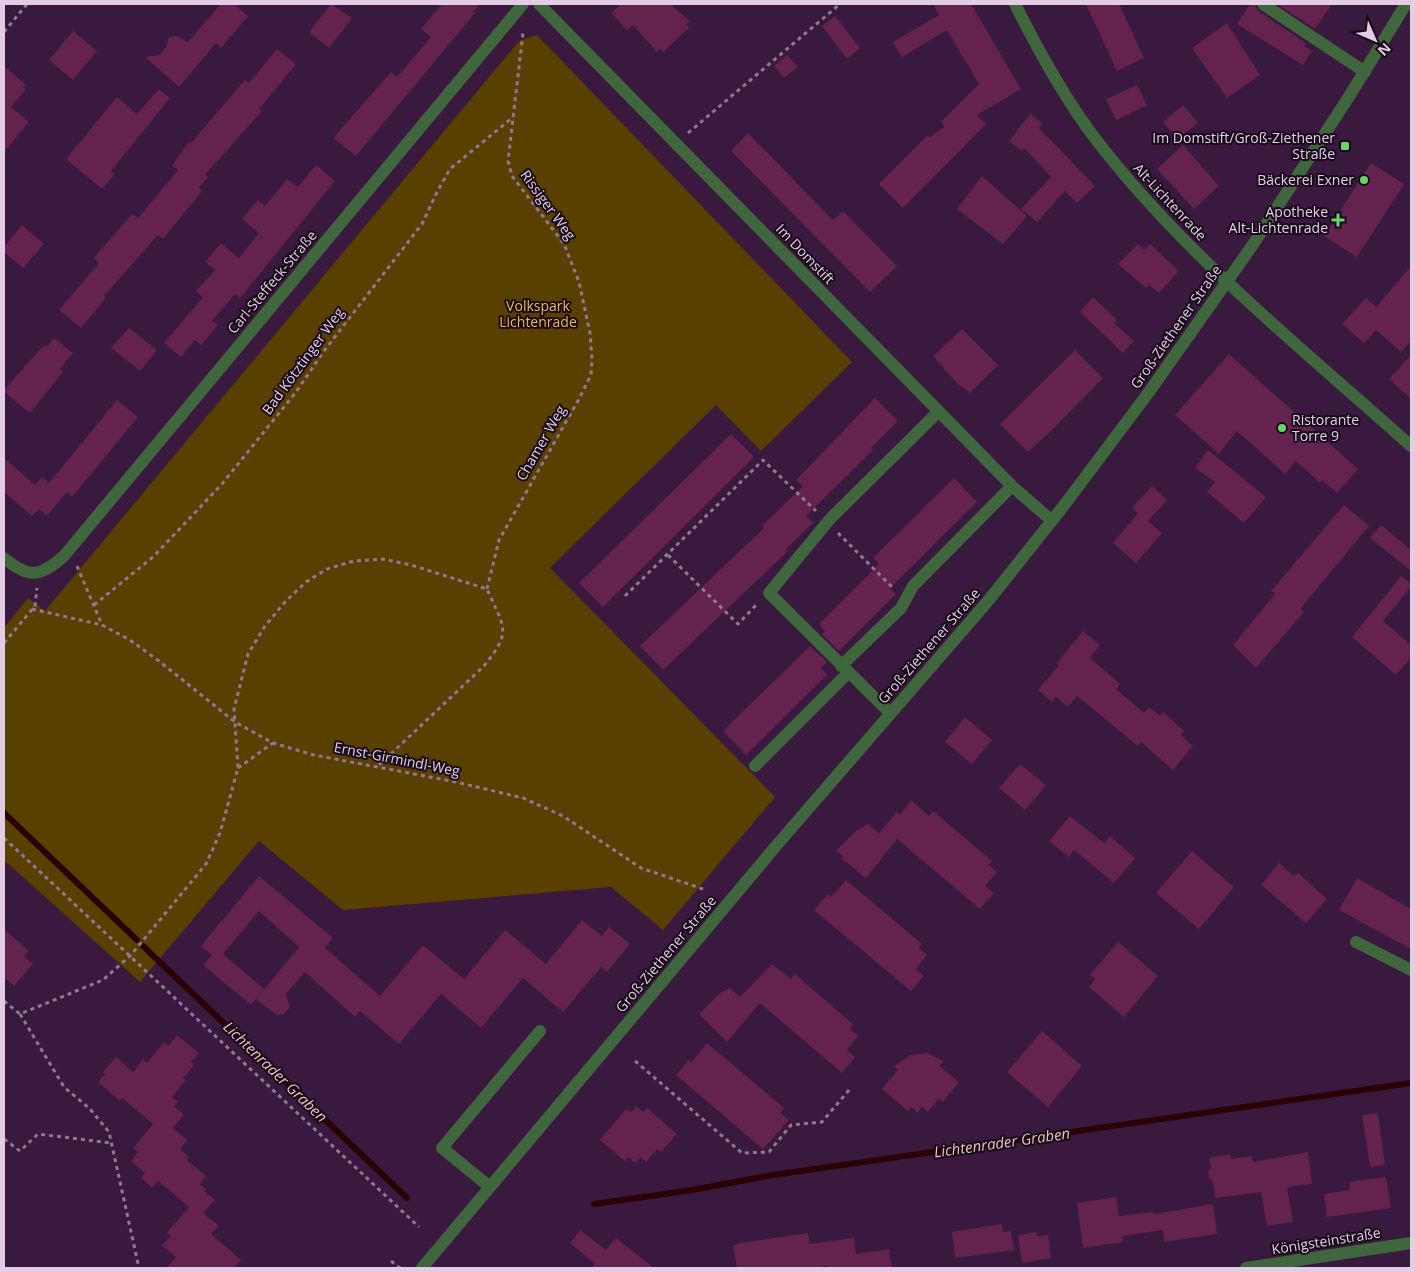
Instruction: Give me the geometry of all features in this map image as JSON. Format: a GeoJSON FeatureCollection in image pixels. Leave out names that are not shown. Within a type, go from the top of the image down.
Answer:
{"type":"FeatureCollection","features":[{"type":"Feature","properties":{"kind":"street","name":"Carl-Steffeck-Straße"},"geometry":{"type":"LineString","coordinates":[[38,573],[64,556],[522,4]]}},
{"type":"Feature","properties":{"kind":"street","name":"Im Domstift"},"geometry":{"type":"LineString","coordinates":[[539,4],[938,412],[1012,486],[1052,521]]}},
{"type":"Feature","properties":{"kind":"street","name":"Alt-Lichtenrade"},"geometry":{"type":"LineString","coordinates":[[1015,4],[1066,98],[1126,178],[1186,243],[1227,282],[1411,446]]}},
{"type":"Feature","properties":{"kind":"street"},"geometry":{"type":"LineString","coordinates":[[1263,4],[1365,72]]}},
{"type":"Feature","properties":{"kind":"street","name":"Groß-Ziethener Straße"},"geometry":{"type":"LineString","coordinates":[[422,1268],[890,713],[988,601],[1052,521],[1145,398],[1227,282],[1365,72],[1406,4]]}},
{"type":"Feature","properties":{"kind":"street"},"geometry":{"type":"LineString","coordinates":[[890,713],[768,593],[827,522],[938,412]]}},
{"type":"Feature","properties":{"kind":"street"},"geometry":{"type":"LineString","coordinates":[[755,766],[901,608],[913,586],[1012,486]]}},
{"type":"Feature","properties":{"kind":"street"},"geometry":{"type":"LineString","coordinates":[[4,558],[19,570],[38,573]]}},
{"type":"Feature","properties":{"kind":"street"},"geometry":{"type":"LineString","coordinates":[[1356,942],[1411,970]]}},
{"type":"Feature","properties":{"kind":"street"},"geometry":{"type":"LineString","coordinates":[[490,1187],[442,1148],[540,1032]]}},
{"type":"Feature","properties":{"kind":"street","name":"Königsteinstraße"},"geometry":{"type":"LineString","coordinates":[[1246,1268],[1411,1243]]}},
{"type":"Feature","properties":{"kind":"path"},"geometry":{"type":"LineString","coordinates":[[4,32],[27,4]]}},
{"type":"Feature","properties":{"kind":"path"},"geometry":{"type":"LineString","coordinates":[[688,134],[840,4]]}},
{"type":"Feature","properties":{"kind":"path","name":"Rissiger Weg"},"geometry":{"type":"LineString","coordinates":[[523,33],[508,161],[512,176],[564,244],[579,282],[583,304]]}},
{"type":"Feature","properties":{"kind":"path","name":"Bad Kötztinger Weg"},"geometry":{"type":"LineString","coordinates":[[94,605],[153,557],[222,484],[296,392],[330,343],[422,224],[450,169],[512,118]]}},
{"type":"Feature","properties":{"kind":"path","name":"Chamer Weg"},"geometry":{"type":"LineString","coordinates":[[487,589],[500,540],[591,375],[590,333],[583,304]]}},
{"type":"Feature","properties":{"kind":"path"},"geometry":{"type":"LineString","coordinates":[[625,596],[763,460],[905,600]]}},
{"type":"Feature","properties":{"kind":"path"},"geometry":{"type":"LineString","coordinates":[[668,555],[738,624],[768,593]]}},
{"type":"Feature","properties":{"kind":"path"},"geometry":{"type":"LineString","coordinates":[[20,1014],[103,980],[131,956],[206,864],[220,833],[238,768],[234,709],[237,691],[248,654],[265,626],[285,602],[306,582],[327,569],[354,561],[383,559],[411,565],[487,589],[502,617],[502,636],[498,649],[483,667],[378,766]]}},
{"type":"Feature","properties":{"kind":"path"},"geometry":{"type":"LineString","coordinates":[[77,566],[102,625]]}},
{"type":"Feature","properties":{"kind":"path"},"geometry":{"type":"LineString","coordinates":[[4,643],[35,606],[38,573]]}},
{"type":"Feature","properties":{"kind":"path","name":"Ernst-Girmindl-Weg"},"geometry":{"type":"LineString","coordinates":[[32,609],[102,625],[130,640],[235,722],[273,743],[314,755],[456,782],[523,798],[563,816],[642,868],[702,889]]}},
{"type":"Feature","properties":{"kind":"path"},"geometry":{"type":"LineString","coordinates":[[238,768],[273,743]]}},
{"type":"Feature","properties":{"kind":"path"},"geometry":{"type":"LineString","coordinates":[[4,838],[419,1227]]}},
{"type":"Feature","properties":{"kind":"path"},"geometry":{"type":"LineString","coordinates":[[4,1001],[20,1014],[64,1086],[90,1109],[108,1132],[139,1268]]}},
{"type":"Feature","properties":{"kind":"path"},"geometry":{"type":"LineString","coordinates":[[635,1060],[742,1153],[769,1152],[791,1125],[822,1122],[849,1090]]}},
{"type":"Feature","properties":{"kind":"path"},"geometry":{"type":"LineString","coordinates":[[4,1139],[20,1151],[38,1134],[111,1143]]}},
{"type":"Feature","properties":{"kind":"path"},"geometry":{"type":"LineString","coordinates":[[391,1261],[400,1268]]}},
{"type":"Feature","properties":{"kind":"green space","name":"Volkspark Lichtenrade"},"geometry":{"type":"Polygon","coordinates":[[[537,35],[852,362],[761,451],[716,405],[550,568],[775,797],[663,930],[611,887],[343,910],[259,841],[140,982],[4,860],[4,628],[28,598],[45,611],[519,41],[537,35]]]}},
{"type":"Feature","properties":{"kind":"building"},"geometry":{"type":"Polygon","coordinates":[[[221,4],[234,4],[248,16],[221,48],[216,43],[179,87],[145,57],[160,55],[166,47],[169,37],[177,36],[188,42],[221,4]]]}},
{"type":"Feature","properties":{"kind":"building"},"geometry":{"type":"Polygon","coordinates":[[[331,4],[352,18],[329,48],[309,32],[331,4]]]}},
{"type":"Feature","properties":{"kind":"building"},"geometry":{"type":"Polygon","coordinates":[[[442,4],[480,4],[473,12],[475,13],[356,156],[333,138],[391,72],[397,77],[431,37],[421,29],[442,4]]]}},
{"type":"Feature","properties":{"kind":"building"},"geometry":{"type":"Polygon","coordinates":[[[621,4],[670,4],[690,21],[686,24],[689,28],[663,52],[660,49],[657,52],[633,25],[627,30],[611,13],[621,4]]]}},
{"type":"Feature","properties":{"kind":"building"},"geometry":{"type":"Polygon","coordinates":[[[933,4],[971,4],[1021,89],[977,115],[986,124],[903,208],[879,184],[928,135],[930,137],[944,127],[941,122],[979,84],[947,30],[902,57],[893,42],[939,15],[933,4]]]}},
{"type":"Feature","properties":{"kind":"building"},"geometry":{"type":"Polygon","coordinates":[[[1086,4],[1119,4],[1144,58],[1117,71],[1086,4]]]}},
{"type":"Feature","properties":{"kind":"building"},"geometry":{"type":"Polygon","coordinates":[[[1250,4],[1255,4],[1258,11],[1306,43],[1304,46],[1312,51],[1303,65],[1237,24],[1250,4]]]}},
{"type":"Feature","properties":{"kind":"building"},"geometry":{"type":"Polygon","coordinates":[[[1277,4],[1332,4],[1315,29],[1277,4]]]}},
{"type":"Feature","properties":{"kind":"building"},"geometry":{"type":"Polygon","coordinates":[[[835,16],[860,48],[847,59],[822,26],[835,16]]]}},
{"type":"Feature","properties":{"kind":"building"},"geometry":{"type":"Polygon","coordinates":[[[1227,23],[1260,75],[1227,98],[1192,48],[1227,23]]]}},
{"type":"Feature","properties":{"kind":"building"},"geometry":{"type":"Polygon","coordinates":[[[73,31],[97,51],[73,80],[49,60],[73,31]]]}},
{"type":"Feature","properties":{"kind":"building"},"geometry":{"type":"Polygon","coordinates":[[[277,49],[296,64],[259,109],[262,111],[205,175],[208,177],[199,187],[202,191],[163,239],[158,235],[104,296],[106,298],[81,328],[59,310],[99,263],[94,258],[132,214],[138,218],[178,170],[172,165],[189,142],[191,143],[245,80],[249,83],[277,49]]]}},
{"type":"Feature","properties":{"kind":"building"},"geometry":{"type":"Polygon","coordinates":[[[787,55],[798,67],[784,78],[774,66],[787,55]]]}},
{"type":"Feature","properties":{"kind":"building"},"geometry":{"type":"Polygon","coordinates":[[[4,66],[26,85],[23,87],[26,89],[11,107],[29,122],[4,152],[4,66]]]}},
{"type":"Feature","properties":{"kind":"building"},"geometry":{"type":"Polygon","coordinates":[[[1137,85],[1147,105],[1116,120],[1106,99],[1137,85]]]}},
{"type":"Feature","properties":{"kind":"building"},"geometry":{"type":"Polygon","coordinates":[[[159,89],[170,98],[111,171],[115,174],[102,189],[66,159],[117,97],[137,114],[159,89]]]}},
{"type":"Feature","properties":{"kind":"building"},"geometry":{"type":"Polygon","coordinates":[[[1183,105],[1198,123],[1177,139],[1163,122],[1183,105]]]}},
{"type":"Feature","properties":{"kind":"building"},"geometry":{"type":"Polygon","coordinates":[[[1030,114],[1043,124],[1039,128],[1095,186],[1077,203],[1065,191],[1037,222],[1021,209],[1051,177],[1024,148],[1022,151],[1009,141],[1030,114]]]}},
{"type":"Feature","properties":{"kind":"building"},"geometry":{"type":"Polygon","coordinates":[[[748,133],[833,220],[843,211],[897,266],[870,292],[731,151],[748,133]]]}},
{"type":"Feature","properties":{"kind":"building"},"geometry":{"type":"Polygon","coordinates":[[[1183,145],[1219,186],[1194,209],[1157,169],[1183,145]]]}},
{"type":"Feature","properties":{"kind":"building"},"geometry":{"type":"Polygon","coordinates":[[[1371,163],[1404,184],[1357,257],[1324,236],[1371,163]]]}},
{"type":"Feature","properties":{"kind":"building"},"geometry":{"type":"Polygon","coordinates":[[[316,165],[335,181],[240,298],[235,294],[212,321],[218,325],[201,345],[195,340],[181,357],[164,343],[203,297],[196,291],[215,270],[205,262],[221,243],[239,258],[259,233],[242,219],[258,200],[265,206],[287,179],[298,187],[316,165]]]}},
{"type":"Feature","properties":{"kind":"building"},"geometry":{"type":"Polygon","coordinates":[[[982,176],[1027,216],[1003,244],[957,209],[982,176]]]}},
{"type":"Feature","properties":{"kind":"building"},"geometry":{"type":"Polygon","coordinates":[[[22,225],[44,244],[23,268],[4,252],[4,247],[22,225]]]}},
{"type":"Feature","properties":{"kind":"building"},"geometry":{"type":"Polygon","coordinates":[[[1138,244],[1144,250],[1150,244],[1179,271],[1159,293],[1149,285],[1146,288],[1118,264],[1138,244]]]}},
{"type":"Feature","properties":{"kind":"building"},"geometry":{"type":"Polygon","coordinates":[[[1411,266],[1411,341],[1401,352],[1376,330],[1364,343],[1342,324],[1366,298],[1376,307],[1411,266]]]}},
{"type":"Feature","properties":{"kind":"building"},"geometry":{"type":"Polygon","coordinates":[[[1093,297],[1117,320],[1114,323],[1134,341],[1123,353],[1080,312],[1093,297]]]}},
{"type":"Feature","properties":{"kind":"building"},"geometry":{"type":"Polygon","coordinates":[[[129,328],[157,350],[140,371],[111,348],[129,328]]]}},
{"type":"Feature","properties":{"kind":"building"},"geometry":{"type":"Polygon","coordinates":[[[962,329],[998,365],[970,393],[957,383],[933,356],[962,329]]]}},
{"type":"Feature","properties":{"kind":"building"},"geometry":{"type":"Polygon","coordinates":[[[54,338],[73,353],[60,369],[63,372],[30,413],[4,390],[44,345],[47,347],[54,338]]]}},
{"type":"Feature","properties":{"kind":"building"},"geometry":{"type":"Polygon","coordinates":[[[1075,350],[1103,378],[1028,452],[1000,424],[1075,350]]]}},
{"type":"Feature","properties":{"kind":"building"},"geometry":{"type":"Polygon","coordinates":[[[1229,354],[1358,469],[1337,493],[1322,480],[1320,483],[1296,461],[1285,474],[1237,431],[1219,454],[1175,415],[1229,354]]]}},
{"type":"Feature","properties":{"kind":"building"},"geometry":{"type":"Polygon","coordinates":[[[1411,355],[1411,399],[1389,379],[1411,355]]]}},
{"type":"Feature","properties":{"kind":"building"},"geometry":{"type":"Polygon","coordinates":[[[875,398],[898,421],[871,448],[873,450],[806,516],[813,523],[786,549],[788,551],[663,670],[640,646],[764,528],[762,526],[803,486],[796,480],[875,398]]]}},
{"type":"Feature","properties":{"kind":"building"},"geometry":{"type":"Polygon","coordinates":[[[117,400],[138,417],[72,497],[67,492],[47,516],[39,509],[32,516],[4,492],[4,458],[35,485],[42,477],[49,483],[117,400]]]}},
{"type":"Feature","properties":{"kind":"building"},"geometry":{"type":"Polygon","coordinates":[[[731,434],[754,457],[603,607],[579,583],[731,434]]]}},
{"type":"Feature","properties":{"kind":"building"},"geometry":{"type":"Polygon","coordinates":[[[1208,450],[1266,497],[1244,523],[1207,492],[1215,482],[1195,468],[1208,450]]]}},
{"type":"Feature","properties":{"kind":"building"},"geometry":{"type":"Polygon","coordinates":[[[954,478],[977,502],[890,588],[896,594],[839,651],[822,634],[825,631],[819,624],[879,564],[873,558],[954,478]]]}},
{"type":"Feature","properties":{"kind":"building"},"geometry":{"type":"Polygon","coordinates":[[[1152,486],[1167,500],[1148,521],[1162,533],[1136,563],[1113,543],[1138,513],[1132,508],[1152,486]]]}},
{"type":"Feature","properties":{"kind":"building"},"geometry":{"type":"Polygon","coordinates":[[[1344,505],[1369,526],[1300,609],[1304,612],[1256,668],[1233,645],[1275,594],[1271,591],[1344,505]]]}},
{"type":"Feature","properties":{"kind":"building"},"geometry":{"type":"Polygon","coordinates":[[[1381,525],[1411,550],[1411,571],[1370,538],[1381,525]]]}},
{"type":"Feature","properties":{"kind":"building"},"geometry":{"type":"Polygon","coordinates":[[[1401,576],[1411,584],[1411,587],[1383,621],[1411,645],[1411,657],[1396,675],[1352,637],[1401,576]]]}},
{"type":"Feature","properties":{"kind":"building"},"geometry":{"type":"Polygon","coordinates":[[[1083,631],[1100,645],[1090,658],[1120,684],[1116,689],[1144,713],[1149,707],[1160,716],[1163,712],[1184,731],[1181,735],[1193,746],[1173,770],[1141,742],[1138,746],[1077,696],[1068,707],[1056,697],[1052,702],[1038,690],[1059,665],[1057,663],[1083,631]]]}},
{"type":"Feature","properties":{"kind":"building"},"geometry":{"type":"Polygon","coordinates":[[[810,646],[827,662],[821,668],[827,675],[746,755],[723,731],[810,646]]]}},
{"type":"Feature","properties":{"kind":"building"},"geometry":{"type":"Polygon","coordinates":[[[965,717],[992,740],[972,764],[945,742],[965,717]]]}},
{"type":"Feature","properties":{"kind":"building"},"geometry":{"type":"Polygon","coordinates":[[[1020,764],[1046,785],[1025,810],[999,788],[1020,764]]]}},
{"type":"Feature","properties":{"kind":"building"},"geometry":{"type":"Polygon","coordinates":[[[911,800],[929,816],[933,811],[992,861],[988,865],[997,872],[985,886],[994,893],[980,909],[897,839],[866,878],[841,858],[843,856],[836,851],[856,831],[868,824],[879,833],[897,812],[900,815],[911,800]]]}},
{"type":"Feature","properties":{"kind":"building"},"geometry":{"type":"Polygon","coordinates":[[[1070,816],[1104,843],[1110,836],[1135,858],[1114,883],[1074,850],[1069,857],[1049,841],[1070,816]]]}},
{"type":"Feature","properties":{"kind":"building"},"geometry":{"type":"Polygon","coordinates":[[[1192,851],[1234,887],[1199,929],[1156,893],[1192,851]]]}},
{"type":"Feature","properties":{"kind":"building"},"geometry":{"type":"Polygon","coordinates":[[[1279,863],[1294,876],[1298,873],[1327,899],[1306,923],[1261,885],[1279,863]]]}},
{"type":"Feature","properties":{"kind":"building"},"geometry":{"type":"Polygon","coordinates":[[[259,876],[333,938],[325,948],[380,996],[423,945],[464,979],[505,930],[546,964],[582,920],[602,936],[609,927],[630,944],[607,972],[601,967],[563,1012],[523,978],[481,1028],[441,994],[399,1044],[360,1011],[355,1017],[305,972],[286,994],[290,1007],[284,1014],[276,1015],[256,999],[299,947],[259,911],[223,954],[264,989],[251,1005],[203,965],[212,955],[201,946],[259,876]]]}},
{"type":"Feature","properties":{"kind":"building"},"geometry":{"type":"Polygon","coordinates":[[[1357,878],[1411,909],[1411,949],[1339,910],[1357,878]]]}},
{"type":"Feature","properties":{"kind":"building"},"geometry":{"type":"Polygon","coordinates":[[[846,880],[922,944],[919,948],[927,955],[916,969],[924,976],[911,991],[814,910],[828,894],[831,897],[846,880]]]}},
{"type":"Feature","properties":{"kind":"building"},"geometry":{"type":"Polygon","coordinates":[[[4,929],[29,951],[24,956],[33,964],[14,986],[4,977],[4,929]]]}},
{"type":"Feature","properties":{"kind":"building"},"geometry":{"type":"Polygon","coordinates":[[[1118,942],[1158,976],[1124,1017],[1089,987],[1095,979],[1090,975],[1118,942]]]}},
{"type":"Feature","properties":{"kind":"building"},"geometry":{"type":"Polygon","coordinates":[[[772,964],[791,979],[795,974],[853,1024],[850,1029],[858,1036],[847,1050],[855,1057],[842,1073],[760,1003],[727,1042],[699,1014],[720,993],[730,988],[740,997],[772,964]]]}},
{"type":"Feature","properties":{"kind":"building"},"geometry":{"type":"Polygon","coordinates":[[[1042,1031],[1082,1066],[1048,1107],[1007,1072],[1042,1031]]]}},
{"type":"Feature","properties":{"kind":"building"},"geometry":{"type":"Polygon","coordinates":[[[177,1035],[199,1053],[191,1062],[194,1065],[183,1078],[186,1080],[172,1097],[178,1102],[174,1106],[184,1115],[173,1128],[187,1140],[180,1149],[189,1157],[187,1160],[206,1176],[200,1184],[206,1189],[204,1191],[215,1200],[203,1213],[219,1226],[211,1234],[241,1260],[233,1268],[166,1268],[176,1257],[162,1245],[171,1236],[167,1233],[189,1207],[158,1181],[152,1188],[141,1178],[145,1173],[131,1161],[138,1152],[133,1148],[153,1124],[122,1098],[120,1101],[98,1082],[105,1074],[103,1072],[116,1057],[133,1072],[143,1059],[147,1063],[164,1042],[168,1046],[177,1035]]]}},
{"type":"Feature","properties":{"kind":"building"},"geometry":{"type":"Polygon","coordinates":[[[707,1043],[784,1108],[780,1113],[789,1120],[763,1149],[676,1075],[689,1060],[692,1062],[707,1043]]]}},
{"type":"Feature","properties":{"kind":"building"},"geometry":{"type":"Polygon","coordinates":[[[927,1053],[944,1061],[939,1066],[959,1082],[943,1102],[939,1099],[928,1112],[922,1106],[918,1113],[911,1107],[908,1111],[882,1089],[898,1070],[894,1066],[911,1055],[927,1053]]]}},
{"type":"Feature","properties":{"kind":"building"},"geometry":{"type":"Polygon","coordinates":[[[636,1106],[643,1112],[647,1108],[677,1134],[661,1152],[657,1149],[646,1162],[641,1157],[635,1163],[628,1157],[625,1161],[600,1140],[626,1109],[631,1112],[636,1106]]]}},
{"type":"Feature","properties":{"kind":"building"},"geometry":{"type":"Polygon","coordinates":[[[1378,1113],[1385,1165],[1370,1167],[1362,1115],[1378,1113]]]}},
{"type":"Feature","properties":{"kind":"building"},"geometry":{"type":"Polygon","coordinates":[[[1308,1152],[1312,1184],[1287,1187],[1293,1222],[1267,1226],[1261,1192],[1215,1198],[1213,1181],[1209,1178],[1208,1172],[1211,1168],[1209,1158],[1230,1154],[1231,1159],[1252,1156],[1253,1162],[1308,1152]]]}},
{"type":"Feature","properties":{"kind":"building"},"geometry":{"type":"Polygon","coordinates":[[[1386,1177],[1391,1208],[1327,1217],[1324,1194],[1350,1190],[1349,1182],[1386,1177]]]}},
{"type":"Feature","properties":{"kind":"building"},"geometry":{"type":"Polygon","coordinates":[[[1116,1197],[1119,1216],[1153,1212],[1154,1214],[1213,1204],[1217,1234],[1164,1242],[1163,1230],[1122,1236],[1123,1242],[1083,1248],[1077,1203],[1116,1197]]]}},
{"type":"Feature","properties":{"kind":"building"},"geometry":{"type":"Polygon","coordinates":[[[1002,1224],[1003,1232],[1011,1231],[1014,1250],[955,1258],[952,1232],[1002,1224]]]}},
{"type":"Feature","properties":{"kind":"building"},"geometry":{"type":"Polygon","coordinates":[[[580,1230],[606,1250],[616,1238],[654,1268],[591,1268],[595,1264],[570,1243],[580,1230]]]}},
{"type":"Feature","properties":{"kind":"building"},"geometry":{"type":"Polygon","coordinates":[[[1036,1232],[1037,1236],[1048,1235],[1051,1258],[1022,1263],[1018,1235],[1036,1232]]]}},
{"type":"Feature","properties":{"kind":"building"},"geometry":{"type":"Polygon","coordinates":[[[808,1233],[810,1244],[854,1238],[856,1254],[889,1249],[892,1268],[828,1268],[828,1266],[812,1268],[737,1268],[733,1246],[740,1243],[808,1233]]]}},
{"type":"Feature","properties":{"kind":"waterway","name":"Lichtenrader Graben"},"geometry":{"type":"LineString","coordinates":[[4,813],[137,940]]}},
{"type":"Feature","properties":{"kind":"waterway","name":"Lichtenrader Graben"},"geometry":{"type":"LineString","coordinates":[[143,946],[407,1198]]}},
{"type":"Feature","properties":{"kind":"waterway","name":"Lichtenrader Graben"},"geometry":{"type":"LineString","coordinates":[[594,1204],[692,1190],[773,1175],[1411,1083]]}},
{"type":"Feature","properties":{"kind":"place","name":"Im Domstift/Groß-Ziethener Straße"},"geometry":{"type":"Point","coordinates":[1345,146]}},
{"type":"Feature","properties":{"kind":"place","name":"Bäckerei Exner"},"geometry":{"type":"Point","coordinates":[1364,180]}},
{"type":"Feature","properties":{"kind":"place","name":"Apotheke Alt-Lichtenrade"},"geometry":{"type":"Point","coordinates":[1338,220]}},
{"type":"Feature","properties":{"kind":"place","name":"Ristorante Torre 9"},"geometry":{"type":"Point","coordinates":[1282,428]}}]}
